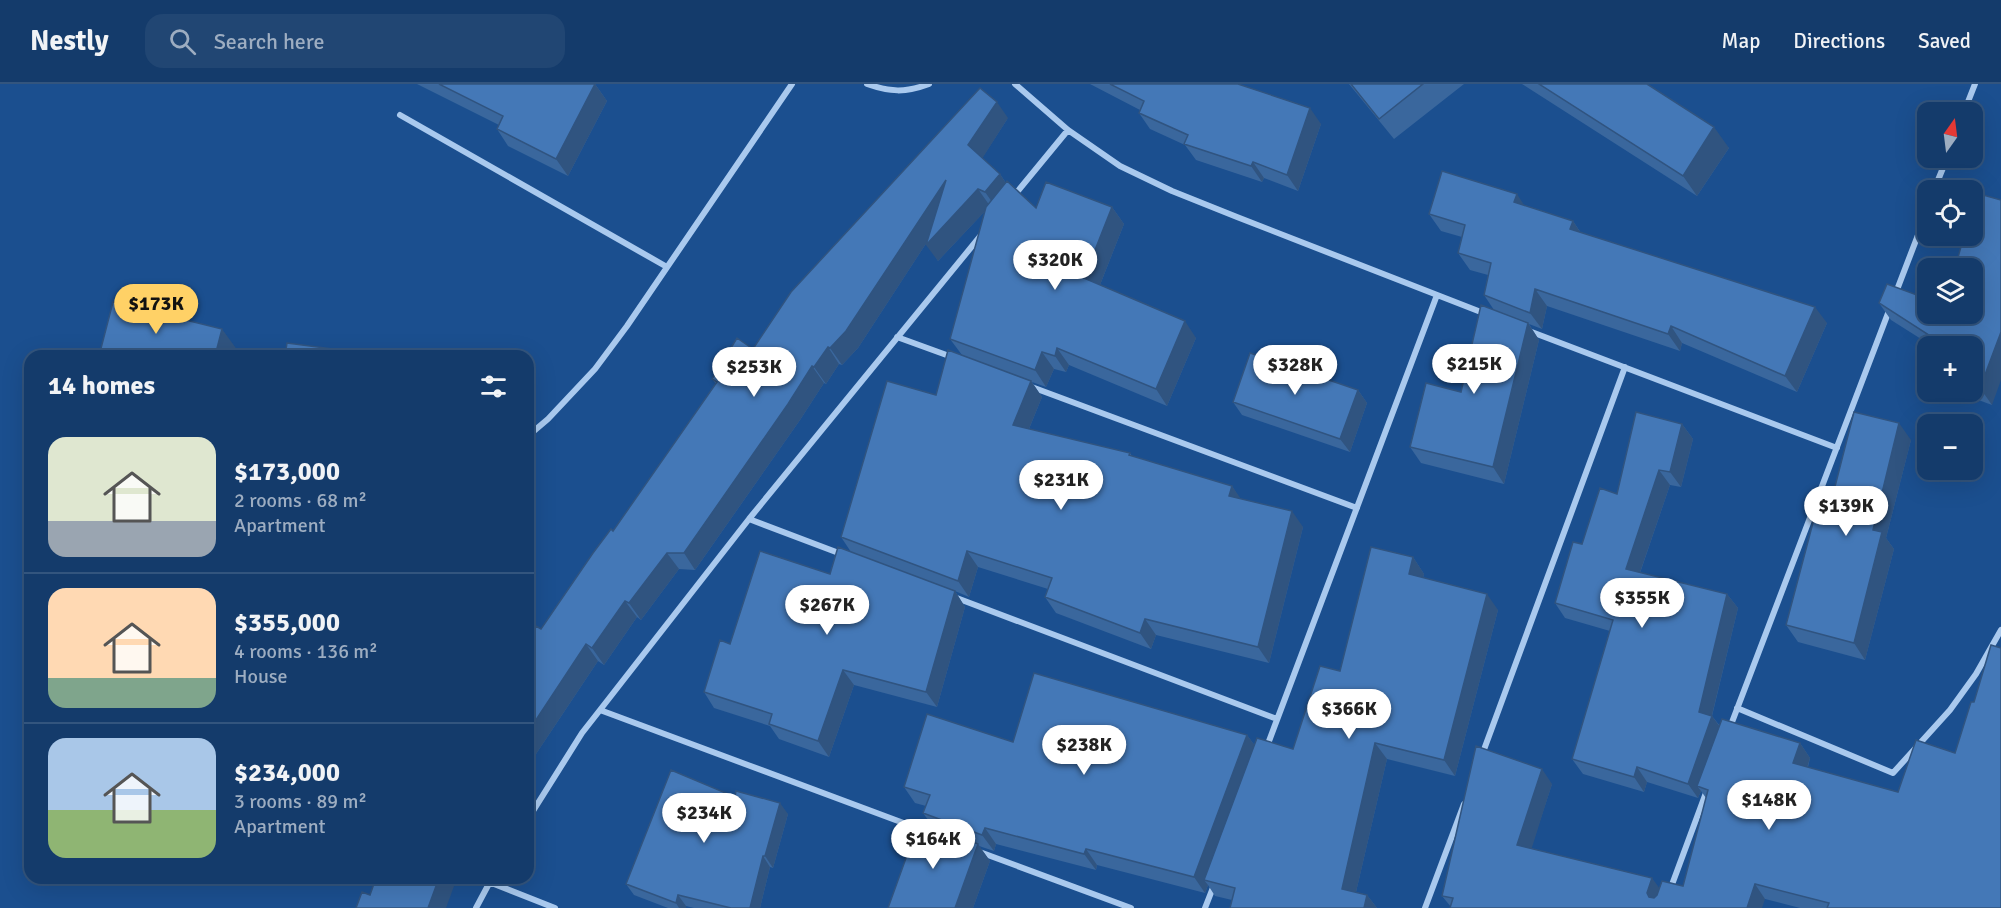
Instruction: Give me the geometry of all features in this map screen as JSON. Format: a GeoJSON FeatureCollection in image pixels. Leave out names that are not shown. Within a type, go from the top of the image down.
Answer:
{"type":"FeatureCollection","features":[{"type":"Feature","properties":{"kind":"street"},"geometry":{"type":"LineString","coordinates":[[534,431],[595,369],[792,84]]}},
{"type":"Feature","properties":{"kind":"street"},"geometry":{"type":"LineString","coordinates":[[867,84],[885,90],[912,90],[929,84]]}},
{"type":"Feature","properties":{"kind":"street"},"geometry":{"type":"LineString","coordinates":[[1015,84],[1068,130],[1120,166],[1172,191],[1492,316]]}},
{"type":"Feature","properties":{"kind":"street"},"geometry":{"type":"LineString","coordinates":[[1968,102],[1975,84]]}},
{"type":"Feature","properties":{"kind":"street"},"geometry":{"type":"LineString","coordinates":[[400,115],[667,267]]}},
{"type":"Feature","properties":{"kind":"street"},"geometry":{"type":"LineString","coordinates":[[1009,202],[1068,130]]}},
{"type":"Feature","properties":{"kind":"street"},"geometry":{"type":"LineString","coordinates":[[534,809],[582,733],[749,519],[986,229]]}},
{"type":"Feature","properties":{"kind":"street"},"geometry":{"type":"LineString","coordinates":[[1725,741],[1917,238]]}},
{"type":"Feature","properties":{"kind":"street"},"geometry":{"type":"LineString","coordinates":[[1264,753],[1437,295]]}},
{"type":"Feature","properties":{"kind":"street"},"geometry":{"type":"LineString","coordinates":[[1526,329],[1837,448]]}},
{"type":"Feature","properties":{"kind":"street"},"geometry":{"type":"LineString","coordinates":[[897,337],[964,362]]}},
{"type":"Feature","properties":{"kind":"street"},"geometry":{"type":"LineString","coordinates":[[1478,765],[1625,367]]}},
{"type":"Feature","properties":{"kind":"street"},"geometry":{"type":"LineString","coordinates":[[1020,383],[1357,508]]}},
{"type":"Feature","properties":{"kind":"street"},"geometry":{"type":"LineString","coordinates":[[749,519],[848,556]]}},
{"type":"Feature","properties":{"kind":"street"},"geometry":{"type":"LineString","coordinates":[[947,594],[1277,719]]}},
{"type":"Feature","properties":{"kind":"street"},"geometry":{"type":"LineString","coordinates":[[1737,708],[1893,773],[1950,710],[1976,674],[2001,630]]}},
{"type":"Feature","properties":{"kind":"street"},"geometry":{"type":"LineString","coordinates":[[600,710],[932,834]]}},
{"type":"Feature","properties":{"kind":"street"},"geometry":{"type":"LineString","coordinates":[[1667,897],[1709,786]]}},
{"type":"Feature","properties":{"kind":"street"},"geometry":{"type":"LineString","coordinates":[[1425,908],[1466,798]]}},
{"type":"Feature","properties":{"kind":"street"},"geometry":{"type":"LineString","coordinates":[[965,846],[1131,908]]}},
{"type":"Feature","properties":{"kind":"street"},"geometry":{"type":"LineString","coordinates":[[1205,908],[1218,875]]}},
{"type":"Feature","properties":{"kind":"street"},"geometry":{"type":"LineString","coordinates":[[476,908],[488,884]]}},
{"type":"Feature","properties":{"kind":"street"},"geometry":{"type":"LineString","coordinates":[[499,884],[555,908]]}},
{"type":"Feature","properties":{"kind":"building"},"geometry":{"type":"Polygon","coordinates":[[[439,84],[595,84],[556,159],[497,129],[503,116],[439,84]]]}},
{"type":"Feature","properties":{"kind":"building"},"geometry":{"type":"Polygon","coordinates":[[[1110,84],[1238,84],[1310,108],[1287,175],[1253,162],[1251,166],[1184,144],[1188,135],[1139,113],[1144,101],[1110,84]]]}},
{"type":"Feature","properties":{"kind":"building"},"geometry":{"type":"Polygon","coordinates":[[[1351,84],[1423,84],[1379,119],[1351,84]]]}},
{"type":"Feature","properties":{"kind":"building"},"geometry":{"type":"Polygon","coordinates":[[[1539,84],[1647,84],[1714,127],[1683,176],[1539,84]]]}},
{"type":"Feature","properties":{"kind":"building"},"geometry":{"type":"Polygon","coordinates":[[[980,88],[997,102],[968,145],[1000,174],[985,192],[978,189],[926,245],[946,180],[846,331],[830,348],[828,347],[814,367],[812,366],[684,553],[667,553],[629,603],[625,601],[592,648],[586,644],[534,723],[534,629],[536,626],[541,629],[717,382],[712,379],[737,338],[753,349],[791,292],[980,88]]]}},
{"type":"Feature","properties":{"kind":"building"},"geometry":{"type":"Polygon","coordinates":[[[1442,171],[1517,194],[1514,202],[1573,221],[1570,229],[1815,307],[1785,376],[1671,326],[1668,334],[1535,289],[1530,313],[1484,295],[1491,263],[1458,253],[1465,225],[1429,214],[1442,171]]]}},
{"type":"Feature","properties":{"kind":"building"},"geometry":{"type":"Polygon","coordinates":[[[1007,181],[1036,208],[1046,182],[1112,207],[1084,278],[1185,321],[1156,389],[1057,348],[1055,356],[1042,352],[1035,370],[950,339],[986,207],[1007,181]]]}},
{"type":"Feature","properties":{"kind":"building"},"geometry":{"type":"Polygon","coordinates":[[[1983,195],[2001,200],[2001,332],[1983,380],[1983,336],[1930,336],[1879,303],[1887,284],[1917,295],[1917,324],[1983,324],[1983,258],[1958,258],[1961,246],[1983,246],[1983,195]]]}},
{"type":"Feature","properties":{"kind":"building"},"geometry":{"type":"Polygon","coordinates":[[[113,302],[222,329],[217,350],[101,350],[113,302]]]}},
{"type":"Feature","properties":{"kind":"building"},"geometry":{"type":"Polygon","coordinates":[[[1481,305],[1528,323],[1493,467],[1410,447],[1426,383],[1461,392],[1481,305]]]}},
{"type":"Feature","properties":{"kind":"building"},"geometry":{"type":"Polygon","coordinates":[[[287,343],[340,350],[286,350],[287,343]]]}},
{"type":"Feature","properties":{"kind":"building"},"geometry":{"type":"Polygon","coordinates":[[[948,350],[1031,381],[1013,425],[1130,453],[1129,455],[1232,486],[1229,496],[1292,511],[1258,647],[1145,619],[1140,633],[1045,597],[1052,578],[967,551],[958,581],[841,537],[887,381],[936,395],[948,350]]]}},
{"type":"Feature","properties":{"kind":"building"},"geometry":{"type":"Polygon","coordinates":[[[1250,353],[1358,390],[1340,439],[1233,402],[1250,353]]]}},
{"type":"Feature","properties":{"kind":"building"},"geometry":{"type":"Polygon","coordinates":[[[1636,412],[1682,424],[1670,472],[1659,470],[1626,569],[1727,594],[1699,712],[1712,716],[1688,784],[1637,767],[1634,777],[1572,759],[1613,620],[1555,603],[1573,542],[1582,544],[1600,488],[1617,494],[1636,412]]]}},
{"type":"Feature","properties":{"kind":"building"},"geometry":{"type":"Polygon","coordinates":[[[1854,412],[1899,423],[1873,530],[1882,532],[1854,643],[1786,625],[1815,515],[1827,518],[1854,412]]]}},
{"type":"Feature","properties":{"kind":"building"},"geometry":{"type":"Polygon","coordinates":[[[838,547],[955,591],[926,692],[843,670],[818,741],[769,724],[772,714],[704,692],[720,640],[730,644],[760,551],[830,574],[838,547]]]}},
{"type":"Feature","properties":{"kind":"building"},"geometry":{"type":"Polygon","coordinates":[[[1371,547],[1413,557],[1409,574],[1487,594],[1444,760],[1375,743],[1342,889],[1367,895],[1364,908],[1230,908],[1235,888],[1204,880],[1257,738],[1293,749],[1320,666],[1340,671],[1371,547]]]}},
{"type":"Feature","properties":{"kind":"building"},"geometry":{"type":"Polygon","coordinates":[[[1991,645],[2001,648],[2001,908],[1827,908],[1829,903],[1755,884],[1747,908],[1450,908],[1453,898],[1442,896],[1476,746],[1542,769],[1517,845],[1652,878],[1647,893],[1649,897],[1654,898],[1662,881],[1683,886],[1708,790],[1697,786],[1722,719],[1800,743],[1793,763],[1898,792],[1916,740],[1955,753],[1971,702],[1974,702],[1991,645]]]}},
{"type":"Feature","properties":{"kind":"building"},"geometry":{"type":"Polygon","coordinates":[[[1034,673],[1247,735],[1194,877],[1086,849],[1084,854],[985,828],[982,835],[923,813],[930,795],[904,787],[927,714],[1013,742],[1034,673]]]}},
{"type":"Feature","properties":{"kind":"building"},"geometry":{"type":"Polygon","coordinates":[[[671,770],[735,797],[736,791],[780,803],[750,908],[731,908],[678,895],[676,903],[626,884],[671,770]]]}},
{"type":"Feature","properties":{"kind":"building"},"geometry":{"type":"Polygon","coordinates":[[[919,822],[978,844],[955,908],[888,908],[919,822]]]}},
{"type":"Feature","properties":{"kind":"building"},"geometry":{"type":"Polygon","coordinates":[[[374,884],[437,884],[428,908],[356,908],[362,892],[370,895],[374,884]]]}}]}
